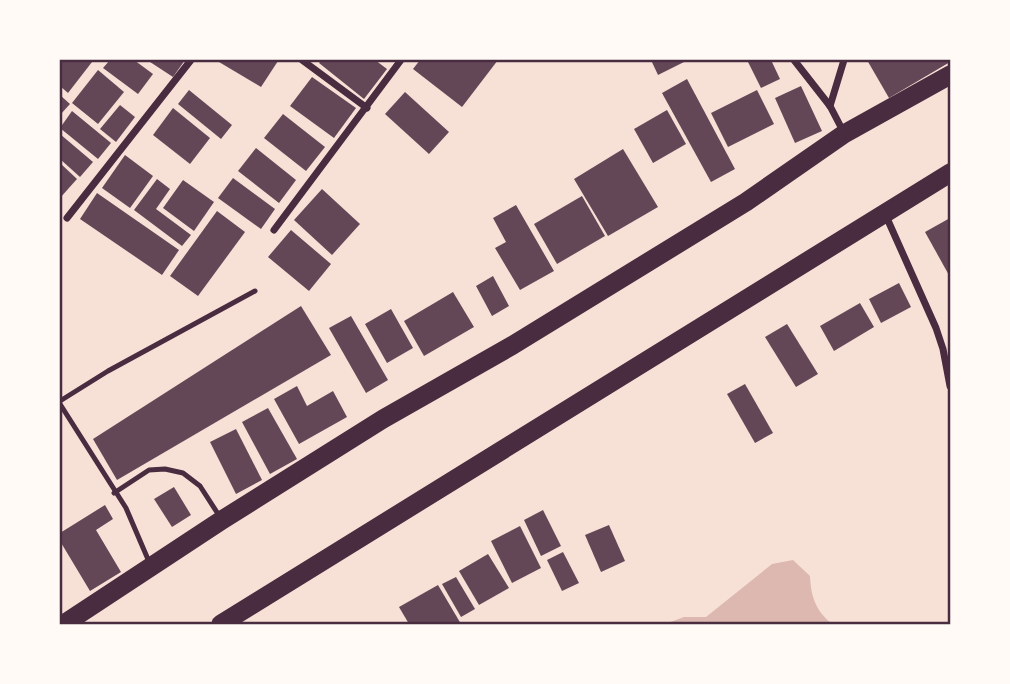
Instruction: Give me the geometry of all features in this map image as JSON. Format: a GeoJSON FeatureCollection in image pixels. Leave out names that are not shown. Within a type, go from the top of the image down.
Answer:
{"type":"FeatureCollection","features":[{"type":"Feature","properties":{"kind":"highway"},"geometry":{"type":"LineString","coordinates":[[74,622],[151,566],[383,419],[513,345],[734,209],[844,134],[950,75]]}},
{"type":"Feature","properties":{"kind":"highway"},"geometry":{"type":"LineString","coordinates":[[222,625],[950,173]]}},
{"type":"Feature","properties":{"kind":"street"},"geometry":{"type":"LineString","coordinates":[[67,218],[191,60]]}},
{"type":"Feature","properties":{"kind":"street"},"geometry":{"type":"LineString","coordinates":[[302,60],[367,108]]}},
{"type":"Feature","properties":{"kind":"street"},"geometry":{"type":"LineString","coordinates":[[274,230],[401,60]]}},
{"type":"Feature","properties":{"kind":"street"},"geometry":{"type":"LineString","coordinates":[[794,60],[830,106],[844,134]]}},
{"type":"Feature","properties":{"kind":"street"},"geometry":{"type":"LineString","coordinates":[[830,106],[844,60]]}},
{"type":"Feature","properties":{"kind":"street"},"geometry":{"type":"LineString","coordinates":[[885,212],[936,328],[950,387]]}},
{"type":"Feature","properties":{"kind":"lane"},"geometry":{"type":"LineString","coordinates":[[151,566],[126,508],[114,493],[60,402],[108,371],[255,291]]}},
{"type":"Feature","properties":{"kind":"lane"},"geometry":{"type":"LineString","coordinates":[[114,493],[149,470],[165,469],[183,473],[200,486],[222,520]]}},
{"type":"Feature","properties":{"kind":"shaded area"},"geometry":{"type":"Polygon","coordinates":[[[793,560],[810,576],[815,602],[832,624],[665,624],[684,617],[706,617],[772,564],[793,560]]]}},
{"type":"Feature","properties":{"kind":"building"},"geometry":{"type":"Polygon","coordinates":[[[60,60],[92,62],[68,93],[60,86],[60,60]]]}},
{"type":"Feature","properties":{"kind":"building"},"geometry":{"type":"Polygon","coordinates":[[[110,60],[134,60],[153,74],[138,94],[103,68],[110,60]]]}},
{"type":"Feature","properties":{"kind":"building"},"geometry":{"type":"Polygon","coordinates":[[[147,60],[185,60],[173,77],[147,60]]]}},
{"type":"Feature","properties":{"kind":"building"},"geometry":{"type":"Polygon","coordinates":[[[321,60],[375,60],[387,69],[364,99],[319,63],[321,60]]]}},
{"type":"Feature","properties":{"kind":"building"},"geometry":{"type":"Polygon","coordinates":[[[420,60],[498,60],[462,107],[413,69],[420,60]]]}},
{"type":"Feature","properties":{"kind":"building"},"geometry":{"type":"Polygon","coordinates":[[[651,60],[688,60],[658,75],[651,60]]]}},
{"type":"Feature","properties":{"kind":"building"},"geometry":{"type":"Polygon","coordinates":[[[747,60],[771,60],[780,79],[761,88],[747,60]]]}},
{"type":"Feature","properties":{"kind":"building"},"geometry":{"type":"Polygon","coordinates":[[[867,60],[950,60],[950,62],[889,98],[867,60]]]}},
{"type":"Feature","properties":{"kind":"building"},"geometry":{"type":"Polygon","coordinates":[[[278,61],[261,87],[219,62],[278,61]]]}},
{"type":"Feature","properties":{"kind":"building"},"geometry":{"type":"Polygon","coordinates":[[[98,70],[124,92],[98,124],[72,103],[98,70]]]}},
{"type":"Feature","properties":{"kind":"building"},"geometry":{"type":"Polygon","coordinates":[[[312,77],[356,108],[334,138],[290,106],[312,77]]]}},
{"type":"Feature","properties":{"kind":"building"},"geometry":{"type":"Polygon","coordinates":[[[687,79],[735,169],[711,182],[662,93],[687,79]]]}},
{"type":"Feature","properties":{"kind":"building"},"geometry":{"type":"Polygon","coordinates":[[[801,86],[822,131],[795,143],[775,98],[801,86]]]}},
{"type":"Feature","properties":{"kind":"building"},"geometry":{"type":"Polygon","coordinates":[[[189,90],[232,125],[221,139],[178,104],[189,90]]]}},
{"type":"Feature","properties":{"kind":"building"},"geometry":{"type":"Polygon","coordinates":[[[757,90],[774,124],[728,147],[711,113],[757,90]]]}},
{"type":"Feature","properties":{"kind":"building"},"geometry":{"type":"Polygon","coordinates":[[[405,92],[449,132],[429,154],[385,114],[405,92]]]}},
{"type":"Feature","properties":{"kind":"building"},"geometry":{"type":"Polygon","coordinates":[[[60,95],[70,104],[60,115],[60,95]]]}},
{"type":"Feature","properties":{"kind":"building"},"geometry":{"type":"Polygon","coordinates":[[[120,105],[135,117],[116,142],[100,129],[120,105]]]}},
{"type":"Feature","properties":{"kind":"building"},"geometry":{"type":"Polygon","coordinates":[[[173,108],[210,138],[190,164],[153,135],[173,108]]]}},
{"type":"Feature","properties":{"kind":"building"},"geometry":{"type":"Polygon","coordinates":[[[667,110],[686,144],[653,163],[634,129],[667,110]]]}},
{"type":"Feature","properties":{"kind":"building"},"geometry":{"type":"Polygon","coordinates":[[[72,111],[111,143],[98,159],[60,128],[72,111]]]}},
{"type":"Feature","properties":{"kind":"building"},"geometry":{"type":"Polygon","coordinates":[[[283,114],[325,147],[306,171],[264,138],[283,114]]]}},
{"type":"Feature","properties":{"kind":"building"},"geometry":{"type":"Polygon","coordinates":[[[60,134],[93,162],[80,177],[60,159],[60,134]]]}},
{"type":"Feature","properties":{"kind":"building"},"geometry":{"type":"Polygon","coordinates":[[[256,148],[296,180],[279,203],[238,171],[256,148]]]}},
{"type":"Feature","properties":{"kind":"building"},"geometry":{"type":"Polygon","coordinates":[[[623,149],[658,207],[608,236],[574,179],[623,149]]]}},
{"type":"Feature","properties":{"kind":"building"},"geometry":{"type":"Polygon","coordinates":[[[125,155],[153,176],[130,208],[102,188],[125,155]]]}},
{"type":"Feature","properties":{"kind":"building"},"geometry":{"type":"Polygon","coordinates":[[[60,163],[77,179],[60,198],[60,163]]]}},
{"type":"Feature","properties":{"kind":"building"},"geometry":{"type":"Polygon","coordinates":[[[233,178],[275,209],[261,229],[218,198],[233,178]]]}},
{"type":"Feature","properties":{"kind":"building"},"geometry":{"type":"Polygon","coordinates":[[[157,179],[170,189],[156,209],[191,235],[182,246],[134,210],[157,179]]]}},
{"type":"Feature","properties":{"kind":"building"},"geometry":{"type":"Polygon","coordinates":[[[183,180],[214,202],[194,231],[163,208],[183,180]]]}},
{"type":"Feature","properties":{"kind":"building"},"geometry":{"type":"Polygon","coordinates":[[[322,189],[360,224],[332,255],[294,220],[322,189]]]}},
{"type":"Feature","properties":{"kind":"building"},"geometry":{"type":"Polygon","coordinates":[[[97,193],[179,250],[162,275],[80,219],[97,193]]]}},
{"type":"Feature","properties":{"kind":"building"},"geometry":{"type":"Polygon","coordinates":[[[582,196],[605,236],[557,264],[534,224],[582,196]]]}},
{"type":"Feature","properties":{"kind":"building"},"geometry":{"type":"Polygon","coordinates":[[[516,205],[554,271],[520,290],[495,248],[506,242],[493,218],[516,205]]]}},
{"type":"Feature","properties":{"kind":"building"},"geometry":{"type":"Polygon","coordinates":[[[217,211],[245,232],[198,296],[170,276],[217,211]]]}},
{"type":"Feature","properties":{"kind":"building"},"geometry":{"type":"Polygon","coordinates":[[[950,218],[950,277],[925,232],[950,218]]]}},
{"type":"Feature","properties":{"kind":"building"},"geometry":{"type":"Polygon","coordinates":[[[291,230],[331,264],[309,291],[268,257],[291,230]]]}},
{"type":"Feature","properties":{"kind":"building"},"geometry":{"type":"Polygon","coordinates":[[[493,276],[509,306],[492,316],[476,286],[493,276]]]}},
{"type":"Feature","properties":{"kind":"building"},"geometry":{"type":"Polygon","coordinates":[[[899,283],[911,307],[881,323],[869,299],[899,283]]]}},
{"type":"Feature","properties":{"kind":"building"},"geometry":{"type":"Polygon","coordinates":[[[453,292],[474,327],[424,356],[404,321],[453,292]]]}},
{"type":"Feature","properties":{"kind":"building"},"geometry":{"type":"Polygon","coordinates":[[[860,303],[874,327],[834,351],[820,326],[860,303]]]}},
{"type":"Feature","properties":{"kind":"building"},"geometry":{"type":"Polygon","coordinates":[[[301,306],[331,355],[117,480],[93,439],[301,306]]]}},
{"type":"Feature","properties":{"kind":"building"},"geometry":{"type":"Polygon","coordinates":[[[391,309],[413,348],[387,363],[365,324],[391,309]]]}},
{"type":"Feature","properties":{"kind":"building"},"geometry":{"type":"Polygon","coordinates":[[[351,316],[388,380],[366,393],[329,328],[351,316]]]}},
{"type":"Feature","properties":{"kind":"building"},"geometry":{"type":"Polygon","coordinates":[[[787,324],[818,374],[796,387],[765,337],[787,324]]]}},
{"type":"Feature","properties":{"kind":"building"},"geometry":{"type":"Polygon","coordinates":[[[745,384],[773,433],[755,443],[727,394],[745,384]]]}},
{"type":"Feature","properties":{"kind":"building"},"geometry":{"type":"Polygon","coordinates":[[[297,386],[307,406],[333,391],[347,417],[299,444],[274,399],[297,386]]]}},
{"type":"Feature","properties":{"kind":"building"},"geometry":{"type":"Polygon","coordinates":[[[268,408],[297,459],[270,474],[242,422],[268,408]]]}},
{"type":"Feature","properties":{"kind":"building"},"geometry":{"type":"Polygon","coordinates":[[[236,429],[262,480],[236,494],[210,442],[236,429]]]}},
{"type":"Feature","properties":{"kind":"building"},"geometry":{"type":"Polygon","coordinates":[[[174,487],[191,515],[172,527],[154,499],[174,487]]]}},
{"type":"Feature","properties":{"kind":"building"},"geometry":{"type":"Polygon","coordinates":[[[105,505],[113,519],[96,530],[121,572],[90,591],[60,541],[60,533],[105,505]]]}},
{"type":"Feature","properties":{"kind":"building"},"geometry":{"type":"Polygon","coordinates":[[[543,510],[561,546],[541,556],[524,520],[543,510]]]}},
{"type":"Feature","properties":{"kind":"building"},"geometry":{"type":"Polygon","coordinates":[[[609,525],[625,561],[601,572],[585,535],[609,525]]]}},
{"type":"Feature","properties":{"kind":"building"},"geometry":{"type":"Polygon","coordinates":[[[520,526],[541,568],[512,583],[491,541],[520,526]]]}},
{"type":"Feature","properties":{"kind":"building"},"geometry":{"type":"Polygon","coordinates":[[[563,552],[579,583],[562,591],[547,560],[563,552]]]}},
{"type":"Feature","properties":{"kind":"building"},"geometry":{"type":"Polygon","coordinates":[[[488,554],[509,588],[479,605],[459,571],[488,554]]]}},
{"type":"Feature","properties":{"kind":"building"},"geometry":{"type":"Polygon","coordinates":[[[456,577],[475,609],[461,617],[442,584],[456,577]]]}},
{"type":"Feature","properties":{"kind":"building"},"geometry":{"type":"Polygon","coordinates":[[[438,585],[461,624],[409,624],[399,607],[438,585]]]}}]}
